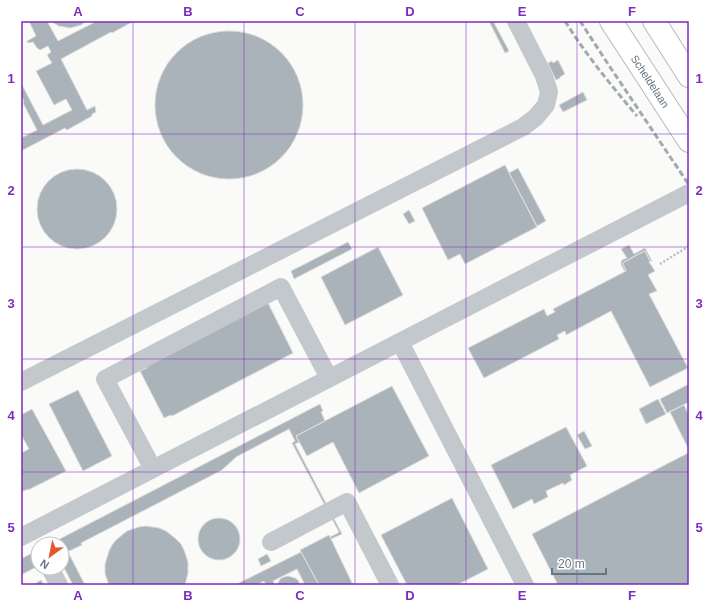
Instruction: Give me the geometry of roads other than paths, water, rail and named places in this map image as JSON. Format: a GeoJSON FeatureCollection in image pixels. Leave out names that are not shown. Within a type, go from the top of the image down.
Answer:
{"type":"FeatureCollection","features":[{"type":"Feature","properties":{"kind":"main road","name":"Scheldelaan"},"geometry":{"type":"LineString","coordinates":[[611,21],[689,141]]}},
{"type":"Feature","properties":{"kind":"main road"},"geometry":{"type":"LineString","coordinates":[[654,21],[689,76]]}},
{"type":"Feature","properties":{"kind":"lane"},"geometry":{"type":"LineString","coordinates":[[21,382],[516,131],[527,124],[536,117],[546,105],[549,92],[544,76],[516,21]]}},
{"type":"Feature","properties":{"kind":"lane"},"geometry":{"type":"LineString","coordinates":[[34,536],[153,469],[689,193]]}},
{"type":"Feature","properties":{"kind":"lane"},"geometry":{"type":"LineString","coordinates":[[153,469],[105,379],[281,287],[329,378]]}},
{"type":"Feature","properties":{"kind":"lane"},"geometry":{"type":"LineString","coordinates":[[400,342],[524,585]]}},
{"type":"Feature","properties":{"kind":"lane"},"geometry":{"type":"LineString","coordinates":[[271,542],[347,502],[390,585]]}},
{"type":"Feature","properties":{"kind":"lane"},"geometry":{"type":"LineString","coordinates":[[54,576],[59,585]]}},
{"type":"Feature","properties":{"kind":"railway"},"geometry":{"type":"LineString","coordinates":[[565,21],[590,58],[637,116]]}},
{"type":"Feature","properties":{"kind":"railway"},"geometry":{"type":"LineString","coordinates":[[580,21],[689,185]]}}]}
